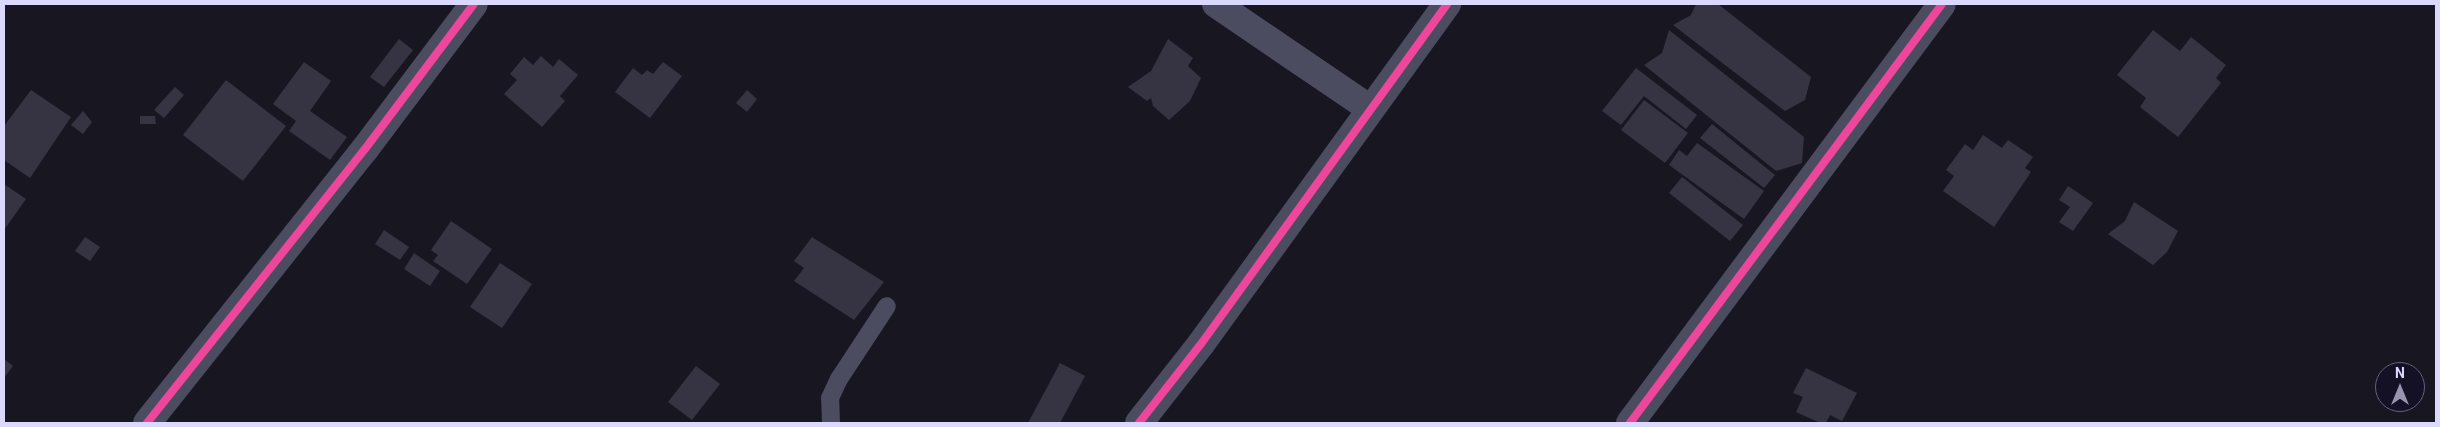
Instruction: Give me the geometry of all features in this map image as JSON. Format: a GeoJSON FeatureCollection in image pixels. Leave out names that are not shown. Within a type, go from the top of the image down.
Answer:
{"type":"FeatureCollection","features":[{"type":"Feature","properties":{"kind":"street"},"geometry":{"type":"LineString","coordinates":[[147,423],[365,149],[474,4]]}},
{"type":"Feature","properties":{"kind":"street"},"geometry":{"type":"LineString","coordinates":[[1216,4],[1369,108]]}},
{"type":"Feature","properties":{"kind":"street"},"geometry":{"type":"LineString","coordinates":[[1138,423],[1201,344],[1369,108],[1447,4]]}},
{"type":"Feature","properties":{"kind":"street"},"geometry":{"type":"LineString","coordinates":[[1630,423],[1942,4]]}},
{"type":"Feature","properties":{"kind":"lane"},"geometry":{"type":"LineString","coordinates":[[831,423],[829,410],[836,386],[887,306]]}},
{"type":"Feature","properties":{"kind":"building"},"geometry":{"type":"Polygon","coordinates":[[[1696,4],[1718,4],[1811,77],[1805,100],[1785,111],[1673,25],[1691,15],[1696,4]]]}},
{"type":"Feature","properties":{"kind":"building"},"geometry":{"type":"Polygon","coordinates":[[[1669,30],[1804,137],[1802,163],[1776,171],[1644,65],[1662,53],[1669,30]]]}},
{"type":"Feature","properties":{"kind":"building"},"geometry":{"type":"Polygon","coordinates":[[[2153,30],[2180,51],[2191,37],[2226,65],[2216,78],[2221,83],[2178,137],[2140,107],[2146,98],[2117,75],[2153,30]]]}},
{"type":"Feature","properties":{"kind":"building"},"geometry":{"type":"Polygon","coordinates":[[[399,39],[413,50],[384,87],[370,77],[399,39]]]}},
{"type":"Feature","properties":{"kind":"building"},"geometry":{"type":"Polygon","coordinates":[[[1168,39],[1193,58],[1188,66],[1201,78],[1190,101],[1169,120],[1153,106],[1151,98],[1147,101],[1128,87],[1151,71],[1168,39]]]}},
{"type":"Feature","properties":{"kind":"building"},"geometry":{"type":"Polygon","coordinates":[[[541,56],[553,67],[559,59],[578,75],[560,96],[565,101],[542,127],[504,94],[517,80],[510,74],[524,57],[533,65],[541,56]]]}},
{"type":"Feature","properties":{"kind":"building"},"geometry":{"type":"Polygon","coordinates":[[[304,62],[331,81],[310,111],[347,137],[330,160],[289,131],[296,121],[273,104],[304,62]]]}},
{"type":"Feature","properties":{"kind":"building"},"geometry":{"type":"Polygon","coordinates":[[[663,62],[682,76],[650,118],[615,92],[633,68],[642,75],[647,70],[653,74],[663,62]]]}},
{"type":"Feature","properties":{"kind":"building"},"geometry":{"type":"Polygon","coordinates":[[[1636,68],[1697,115],[1686,129],[1644,96],[1621,125],[1602,111],[1636,68]]]}},
{"type":"Feature","properties":{"kind":"building"},"geometry":{"type":"Polygon","coordinates":[[[226,80],[286,126],[243,181],[183,135],[226,80]]]}},
{"type":"Feature","properties":{"kind":"building"},"geometry":{"type":"Polygon","coordinates":[[[175,87],[184,95],[164,118],[154,110],[175,87]]]}},
{"type":"Feature","properties":{"kind":"building"},"geometry":{"type":"Polygon","coordinates":[[[31,90],[71,117],[30,178],[4,160],[4,126],[31,90]]]}},
{"type":"Feature","properties":{"kind":"building"},"geometry":{"type":"Polygon","coordinates":[[[747,90],[757,99],[747,112],[736,103],[747,90]]]}},
{"type":"Feature","properties":{"kind":"building"},"geometry":{"type":"Polygon","coordinates":[[[1644,100],[1688,133],[1665,163],[1621,130],[1644,100]]]}},
{"type":"Feature","properties":{"kind":"building"},"geometry":{"type":"Polygon","coordinates":[[[83,111],[92,122],[83,134],[71,125],[83,111]]]}},
{"type":"Feature","properties":{"kind":"building"},"geometry":{"type":"Polygon","coordinates":[[[140,116],[155,116],[156,124],[140,124],[140,116]]]}},
{"type":"Feature","properties":{"kind":"building"},"geometry":{"type":"Polygon","coordinates":[[[1712,124],[1775,175],[1764,188],[1700,138],[1712,124]]]}},
{"type":"Feature","properties":{"kind":"building"},"geometry":{"type":"Polygon","coordinates":[[[1983,135],[2002,148],[2008,140],[2033,157],[2025,168],[2031,172],[1994,227],[1943,191],[1954,176],[1946,170],[1965,144],[1973,150],[1983,135]]]}},
{"type":"Feature","properties":{"kind":"building"},"geometry":{"type":"Polygon","coordinates":[[[1697,143],[1764,191],[1744,219],[1669,165],[1679,150],[1687,156],[1697,143]]]}},
{"type":"Feature","properties":{"kind":"building"},"geometry":{"type":"Polygon","coordinates":[[[1682,177],[1743,225],[1730,241],[1669,193],[1682,177]]]}},
{"type":"Feature","properties":{"kind":"building"},"geometry":{"type":"Polygon","coordinates":[[[4,184],[26,199],[4,230],[4,184]]]}},
{"type":"Feature","properties":{"kind":"building"},"geometry":{"type":"Polygon","coordinates":[[[2068,186],[2093,203],[2073,231],[2059,222],[2070,207],[2059,200],[2068,186]]]}},
{"type":"Feature","properties":{"kind":"building"},"geometry":{"type":"Polygon","coordinates":[[[2134,202],[2178,231],[2167,252],[2153,265],[2108,234],[2125,221],[2134,202]]]}},
{"type":"Feature","properties":{"kind":"building"},"geometry":{"type":"Polygon","coordinates":[[[451,221],[492,249],[467,284],[433,261],[438,255],[431,250],[451,221]]]}},
{"type":"Feature","properties":{"kind":"building"},"geometry":{"type":"Polygon","coordinates":[[[384,230],[409,247],[400,260],[375,244],[384,230]]]}},
{"type":"Feature","properties":{"kind":"building"},"geometry":{"type":"Polygon","coordinates":[[[85,237],[100,247],[90,261],[75,251],[85,237]]]}},
{"type":"Feature","properties":{"kind":"building"},"geometry":{"type":"Polygon","coordinates":[[[812,237],[884,282],[854,320],[794,281],[804,268],[794,261],[812,237]]]}},
{"type":"Feature","properties":{"kind":"building"},"geometry":{"type":"Polygon","coordinates":[[[414,253],[440,271],[430,286],[404,269],[414,253]]]}},
{"type":"Feature","properties":{"kind":"building"},"geometry":{"type":"Polygon","coordinates":[[[500,263],[532,284],[502,328],[470,307],[500,263]]]}},
{"type":"Feature","properties":{"kind":"building"},"geometry":{"type":"Polygon","coordinates":[[[4,359],[13,366],[4,378],[4,359]]]}},
{"type":"Feature","properties":{"kind":"building"},"geometry":{"type":"Polygon","coordinates":[[[1060,363],[1085,376],[1060,423],[1028,423],[1060,363]]]}},
{"type":"Feature","properties":{"kind":"building"},"geometry":{"type":"Polygon","coordinates":[[[696,366],[720,384],[692,420],[668,402],[696,366]]]}},
{"type":"Feature","properties":{"kind":"building"},"geometry":{"type":"Polygon","coordinates":[[[1806,368],[1857,393],[1842,421],[1830,415],[1826,423],[1820,423],[1796,412],[1803,397],[1793,393],[1806,368]]]}},
{"type":"Feature","properties":{"kind":"cycle path"},"geometry":{"type":"LineString","coordinates":[[147,423],[365,149],[474,4]]}},
{"type":"Feature","properties":{"kind":"cycle path"},"geometry":{"type":"LineString","coordinates":[[1139,423],[1201,344],[1447,4]]}},
{"type":"Feature","properties":{"kind":"cycle path"},"geometry":{"type":"LineString","coordinates":[[1630,423],[1942,4]]}}]}
